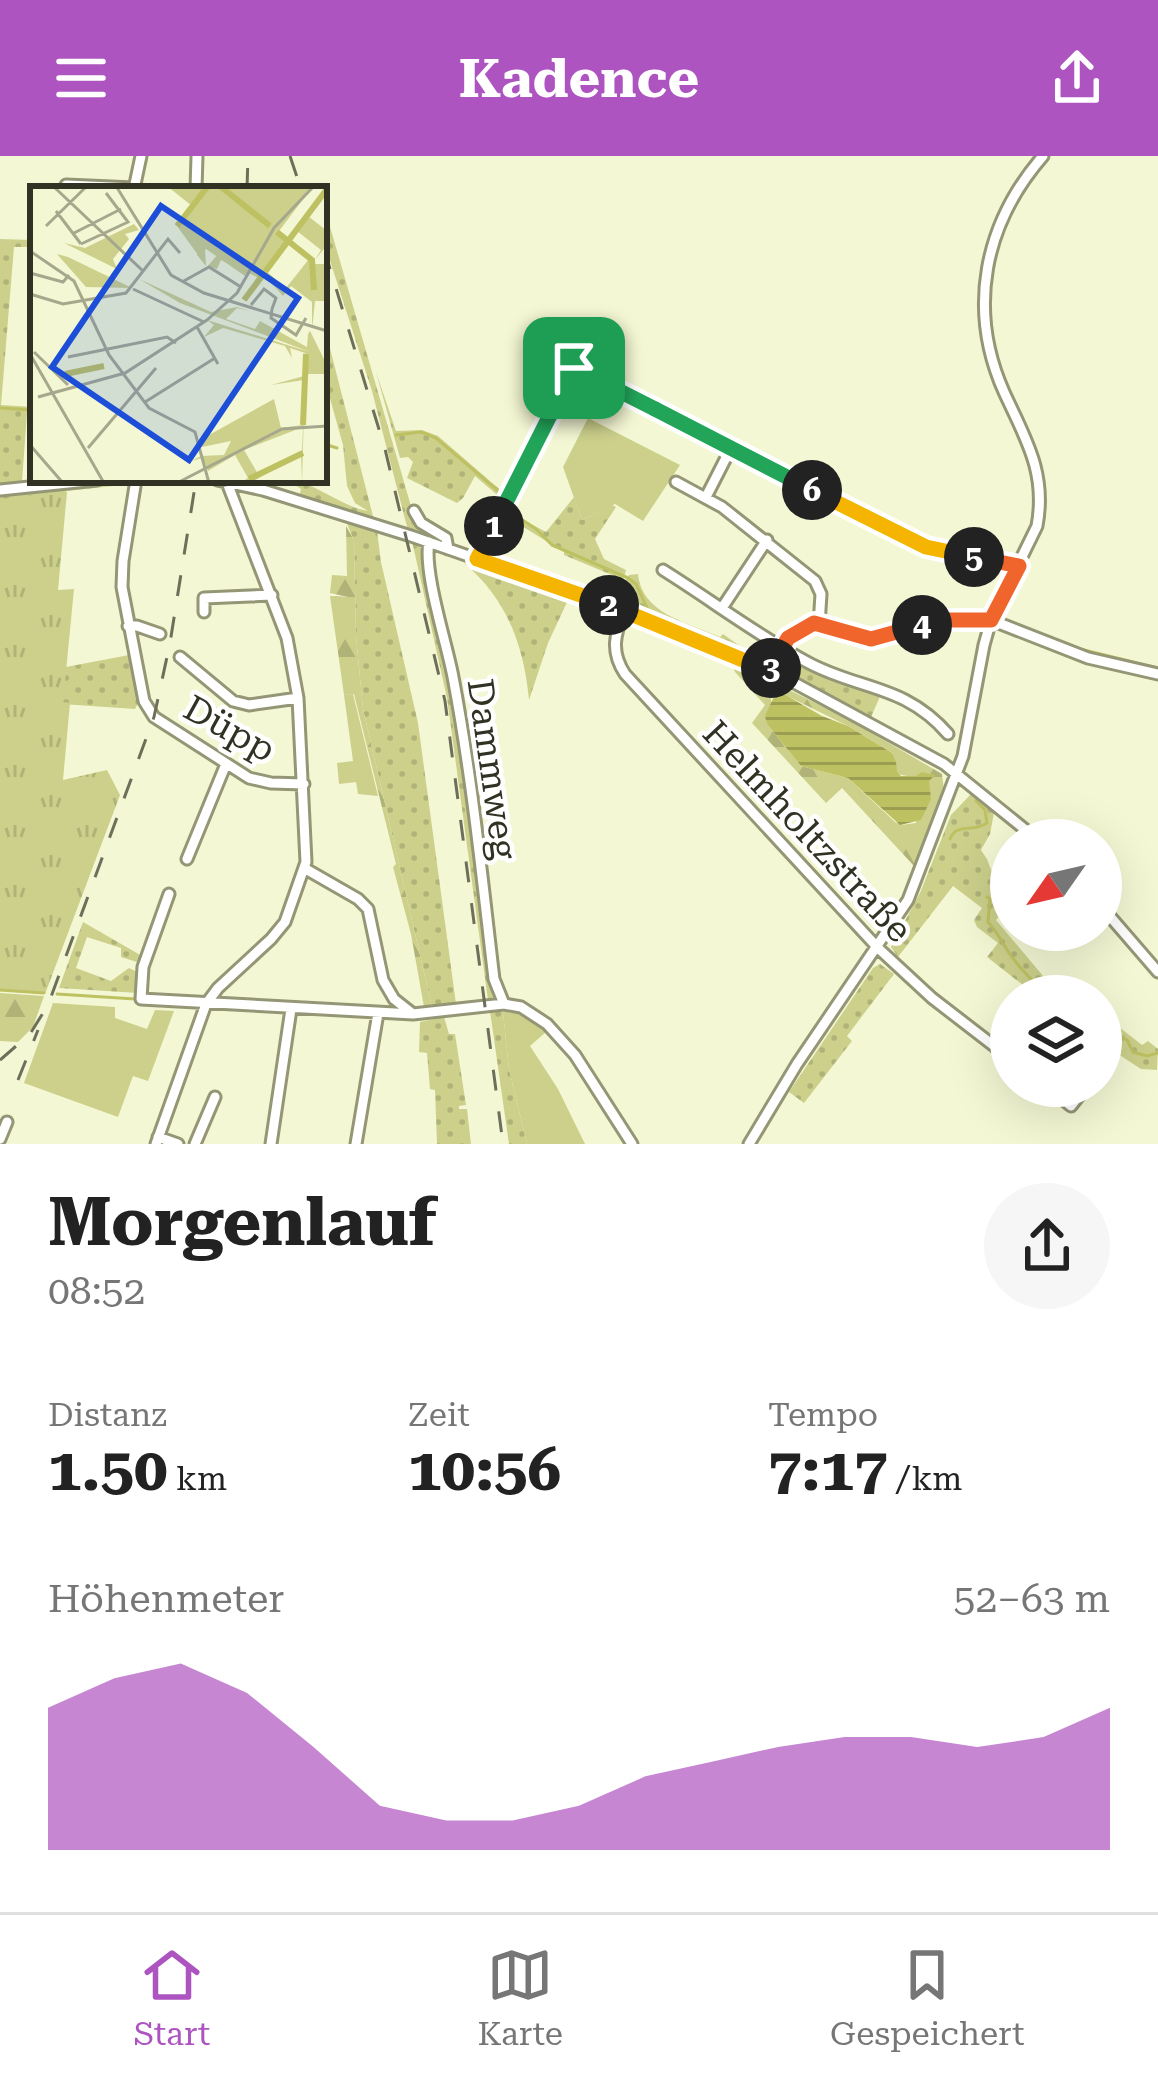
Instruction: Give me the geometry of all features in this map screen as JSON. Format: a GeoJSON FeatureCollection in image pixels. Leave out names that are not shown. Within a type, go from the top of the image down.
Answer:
{"type":"FeatureCollection","features":[{"type":"Feature","properties":{"kind":"street"},"geometry":{"type":"LineString","coordinates":[[135,186],[141,156]]}},
{"type":"Feature","properties":{"kind":"street"},"geometry":{"type":"LineString","coordinates":[[196,186],[197,156]]}},
{"type":"Feature","properties":{"kind":"street"},"geometry":{"type":"LineString","coordinates":[[749,1144],[915,885],[957,774],[991,620],[1037,526],[1040,489],[1030,445],[997,372],[983,314],[983,290],[1001,219],[1022,181],[1043,156]]}},
{"type":"Feature","properties":{"kind":"street"},"geometry":{"type":"LineString","coordinates":[[66,185],[83,186]]}},
{"type":"Feature","properties":{"kind":"street"},"geometry":{"type":"LineString","coordinates":[[477,559],[592,331]]}},
{"type":"Feature","properties":{"kind":"street"},"geometry":{"type":"LineString","coordinates":[[574,368],[926,547],[1019,566]]}},
{"type":"Feature","properties":{"kind":"street"},"geometry":{"type":"LineString","coordinates":[[706,496],[731,448]]}},
{"type":"Feature","properties":{"kind":"street"},"geometry":{"type":"LineString","coordinates":[[676,482],[706,496],[814,580],[821,594],[819,625]]}},
{"type":"Feature","properties":{"kind":"street"},"geometry":{"type":"LineString","coordinates":[[0,490],[68,483]]}},
{"type":"Feature","properties":{"kind":"street","name":"Düpp"},"geometry":{"type":"LineString","coordinates":[[136,483],[122,587],[144,701],[154,717],[249,778],[304,784]]}},
{"type":"Feature","properties":{"kind":"street"},"geometry":{"type":"LineString","coordinates":[[178,1144],[157,1140],[206,1004],[284,922],[304,868],[298,698],[287,638],[224,483]]}},
{"type":"Feature","properties":{"kind":"street"},"geometry":{"type":"LineString","coordinates":[[234,483],[429,542],[624,610],[770,671],[957,774],[1012,819]]}},
{"type":"Feature","properties":{"kind":"street"},"geometry":{"type":"LineString","coordinates":[[414,511],[421,523],[446,538],[448,549]]}},
{"type":"Feature","properties":{"kind":"street"},"geometry":{"type":"LineString","coordinates":[[722,608],[767,540]]}},
{"type":"Feature","properties":{"kind":"street","name":"Dammweg"},"geometry":{"type":"LineString","coordinates":[[429,542],[428,564],[470,774],[494,979],[504,1004]]}},
{"type":"Feature","properties":{"kind":"street"},"geometry":{"type":"LineString","coordinates":[[663,570],[811,665],[882,688],[926,711],[948,734]]}},
{"type":"Feature","properties":{"kind":"street"},"geometry":{"type":"LineString","coordinates":[[204,612],[204,598],[272,595]]}},
{"type":"Feature","properties":{"kind":"street","name":"Helmholtzstraße"},"geometry":{"type":"LineString","coordinates":[[624,610],[613,645],[622,670],[878,948],[990,1043]]}},
{"type":"Feature","properties":{"kind":"street"},"geometry":{"type":"LineString","coordinates":[[770,671],[788,638],[814,623],[860,638],[881,638],[947,620],[991,620],[1088,658],[1158,674]]}},
{"type":"Feature","properties":{"kind":"street"},"geometry":{"type":"LineString","coordinates":[[128,626],[160,634]]}},
{"type":"Feature","properties":{"kind":"street"},"geometry":{"type":"LineString","coordinates":[[180,658],[233,701],[249,705],[298,698]]}},
{"type":"Feature","properties":{"kind":"street"},"geometry":{"type":"LineString","coordinates":[[188,859],[226,764]]}},
{"type":"Feature","properties":{"kind":"street"},"geometry":{"type":"LineString","coordinates":[[304,868],[358,898],[368,909],[382,980],[394,999],[413,1014]]}},
{"type":"Feature","properties":{"kind":"street"},"geometry":{"type":"LineString","coordinates":[[170,894],[147,954],[141,999],[413,1014],[504,1004],[521,1007],[556,1033],[575,1055],[632,1144]]}},
{"type":"Feature","properties":{"kind":"street"},"geometry":{"type":"LineString","coordinates":[[1122,930],[1158,971]]}},
{"type":"Feature","properties":{"kind":"street"},"geometry":{"type":"LineString","coordinates":[[272,1144],[291,1009]]}},
{"type":"Feature","properties":{"kind":"street"},"geometry":{"type":"LineString","coordinates":[[356,1144],[378,1013]]}},
{"type":"Feature","properties":{"kind":"street"},"geometry":{"type":"LineString","coordinates":[[195,1144],[215,1097]]}},
{"type":"Feature","properties":{"kind":"street"},"geometry":{"type":"LineString","coordinates":[[0,1138],[7,1122]]}},
{"type":"Feature","properties":{"kind":"green space"},"geometry":{"type":"Polygon","coordinates":[[[327,216],[415,520],[441,542],[409,532],[372,391],[327,251],[327,216]]]}},
{"type":"Feature","properties":{"kind":"green space"},"geometry":{"type":"Polygon","coordinates":[[[0,239],[30,240],[30,247],[14,247],[1,405],[30,407],[22,481],[39,483],[0,487],[0,239]]]}},
{"type":"Feature","properties":{"kind":"green space"},"geometry":{"type":"Polygon","coordinates":[[[327,337],[374,520],[300,494],[301,489],[292,483],[307,484],[368,511],[355,503],[347,486],[343,445],[327,388],[327,337]]]}},
{"type":"Feature","properties":{"kind":"green space"},"geometry":{"type":"Polygon","coordinates":[[[376,372],[396,431],[422,430],[438,436],[505,494],[502,499],[475,476],[457,503],[407,478],[413,462],[400,458],[376,372]]]}},
{"type":"Feature","properties":{"kind":"green space"},"geometry":{"type":"Polygon","coordinates":[[[588,418],[680,465],[643,521],[615,504],[582,520],[563,467],[588,418]]]}},
{"type":"Feature","properties":{"kind":"green space"},"geometry":{"type":"Polygon","coordinates":[[[132,484],[66,491],[57,592],[66,667],[129,655],[139,701],[135,709],[62,704],[0,653],[0,494],[132,484]]]}},
{"type":"Feature","properties":{"kind":"green space"},"geometry":{"type":"Polygon","coordinates":[[[67,492],[58,590],[74,589],[63,702],[70,703],[63,780],[107,770],[120,795],[45,994],[0,991],[0,499],[67,492]]]}},
{"type":"Feature","properties":{"kind":"green space"},"geometry":{"type":"Polygon","coordinates":[[[574,497],[582,520],[616,507],[595,539],[604,559],[626,570],[611,599],[604,597],[607,591],[613,593],[619,578],[564,555],[506,509],[509,503],[520,518],[546,532],[574,497]]]}},
{"type":"Feature","properties":{"kind":"green space"},"geometry":{"type":"Polygon","coordinates":[[[346,521],[377,531],[418,723],[456,1004],[432,1007],[363,709],[354,541],[346,521]]]}},
{"type":"Feature","properties":{"kind":"green space"},"geometry":{"type":"Polygon","coordinates":[[[346,526],[354,540],[363,709],[432,1007],[424,1007],[396,864],[354,694],[344,695],[330,596],[348,597],[330,593],[332,575],[347,576],[346,526]]]}},
{"type":"Feature","properties":{"kind":"green space"},"geometry":{"type":"Polygon","coordinates":[[[412,541],[421,548],[453,696],[494,993],[488,1000],[447,698],[412,541]]]}},
{"type":"Feature","properties":{"kind":"green space"},"geometry":{"type":"Polygon","coordinates":[[[464,563],[568,600],[529,700],[511,625],[492,592],[464,563]]]}},
{"type":"Feature","properties":{"kind":"green space"},"geometry":{"type":"Polygon","coordinates":[[[638,574],[641,588],[657,608],[720,637],[723,634],[757,658],[763,659],[771,646],[777,650],[769,665],[666,619],[612,602],[629,575],[638,574]]]}},
{"type":"Feature","properties":{"kind":"green space"},"geometry":{"type":"Polygon","coordinates":[[[786,653],[882,692],[871,717],[776,668],[786,653]]]}},
{"type":"Feature","properties":{"kind":"green space"},"geometry":{"type":"Polygon","coordinates":[[[731,662],[768,692],[767,724],[801,766],[848,778],[895,822],[916,823],[916,776],[893,772],[883,762],[894,762],[892,753],[769,687],[739,665],[848,719],[942,774],[944,790],[914,866],[842,788],[826,803],[752,723],[765,705],[731,662]]]}},
{"type":"Feature","properties":{"kind":"green space"},"geometry":{"type":"Polygon","coordinates":[[[353,694],[378,796],[358,794],[356,782],[339,784],[337,763],[353,761],[344,695],[353,694]]]}},
{"type":"Feature","properties":{"kind":"green space"},"geometry":{"type":"Polygon","coordinates":[[[971,794],[994,813],[981,850],[990,867],[990,937],[974,920],[982,908],[953,886],[898,957],[891,947],[920,893],[951,815],[971,794]]]}},
{"type":"Feature","properties":{"kind":"green space"},"geometry":{"type":"Polygon","coordinates":[[[83,922],[142,956],[140,963],[121,957],[121,948],[87,937],[76,968],[111,981],[129,968],[139,973],[138,993],[59,988],[83,922]]]}},
{"type":"Feature","properties":{"kind":"green space"},"geometry":{"type":"Polygon","coordinates":[[[992,951],[1022,951],[1042,975],[1010,975],[987,957],[992,951]]]}},
{"type":"Feature","properties":{"kind":"green space"},"geometry":{"type":"Polygon","coordinates":[[[880,964],[894,974],[847,1036],[852,1041],[804,1103],[789,1092],[880,964]]]}},
{"type":"Feature","properties":{"kind":"green space"},"geometry":{"type":"Polygon","coordinates":[[[0,993],[44,996],[33,1027],[18,1042],[0,1041],[0,993]]]}},
{"type":"Feature","properties":{"kind":"green space"},"geometry":{"type":"Polygon","coordinates":[[[53,1003],[115,1007],[115,1018],[147,1029],[155,1010],[174,1011],[148,1081],[133,1076],[118,1117],[24,1083],[53,1003]]]}},
{"type":"Feature","properties":{"kind":"green space"},"geometry":{"type":"Polygon","coordinates":[[[490,1011],[503,1012],[509,1069],[527,1144],[509,1144],[490,1011]]]}},
{"type":"Feature","properties":{"kind":"green space"},"geometry":{"type":"Polygon","coordinates":[[[503,1012],[524,1013],[546,1032],[530,1046],[585,1144],[527,1144],[509,1069],[503,1012]]]}},
{"type":"Feature","properties":{"kind":"green space"},"geometry":{"type":"Polygon","coordinates":[[[444,1017],[449,1034],[455,1034],[466,1105],[459,1109],[467,1109],[471,1144],[437,1144],[435,1090],[430,1089],[427,1053],[419,1052],[420,1022],[444,1017]]]}},
{"type":"Feature","properties":{"kind":"green space"},"geometry":{"type":"Polygon","coordinates":[[[1122,1029],[1142,1045],[1148,1041],[1158,1049],[1157,1070],[1141,1069],[1122,1057],[1122,1029]]]}},
{"type":"Feature","properties":{"kind":"shaded area"},"geometry":{"type":"Polygon","coordinates":[[[777,690],[892,753],[901,776],[935,775],[929,781],[931,799],[921,820],[900,825],[848,778],[801,766],[767,724],[765,716],[777,690]]]}},
{"type":"Feature","properties":{"kind":"waterway"},"geometry":{"type":"LineString","coordinates":[[0,408],[30,410]]}},
{"type":"Feature","properties":{"kind":"waterway"},"geometry":{"type":"LineString","coordinates":[[396,435],[421,432],[436,438],[503,495]]}},
{"type":"Feature","properties":{"kind":"waterway"},"geometry":{"type":"LineString","coordinates":[[327,445],[337,448]]}},
{"type":"Feature","properties":{"kind":"waterway"},"geometry":{"type":"LineString","coordinates":[[508,503],[552,545],[636,584],[648,610],[726,644]]}},
{"type":"Feature","properties":{"kind":"waterway"},"geometry":{"type":"LineString","coordinates":[[1080,649],[1158,668]]}},
{"type":"Feature","properties":{"kind":"waterway"},"geometry":{"type":"LineString","coordinates":[[738,666],[775,693]]}},
{"type":"Feature","properties":{"kind":"waterway"},"geometry":{"type":"LineString","coordinates":[[950,839],[956,831],[987,823],[985,810],[976,801]]}},
{"type":"Feature","properties":{"kind":"waterway"},"geometry":{"type":"LineString","coordinates":[[987,897],[988,922],[1028,975]]}},
{"type":"Feature","properties":{"kind":"waterway"},"geometry":{"type":"LineString","coordinates":[[0,990],[44,993]]}},
{"type":"Feature","properties":{"kind":"waterway"},"geometry":{"type":"LineString","coordinates":[[57,994],[135,999]]}},
{"type":"Feature","properties":{"kind":"waterway"},"geometry":{"type":"LineString","coordinates":[[1122,1038],[1133,1052],[1158,1053]]}},
{"type":"Feature","properties":{"kind":"railway"},"geometry":{"type":"LineString","coordinates":[[247,186],[248,156]]}},
{"type":"Feature","properties":{"kind":"railway"},"geometry":{"type":"LineString","coordinates":[[290,156],[300,186]]}},
{"type":"Feature","properties":{"kind":"railway"},"geometry":{"type":"LineString","coordinates":[[327,259],[385,449],[445,701],[503,1144]]}},
{"type":"Feature","properties":{"kind":"railway"},"geometry":{"type":"LineString","coordinates":[[0,1060],[30,1034],[48,1005],[154,717],[196,483]]}},
{"type":"Feature","properties":{"kind":"railway"},"geometry":{"type":"LineString","coordinates":[[18,1080],[38,1030]]}},
{"type":"Feature","properties":{"kind":"route"},"geometry":{"type":"LineString","coordinates":[[574,368],[926,547],[1019,566],[991,620],[947,620],[871,639],[814,623],[788,638],[770,671],[624,610],[477,559],[574,368]]}}]}
